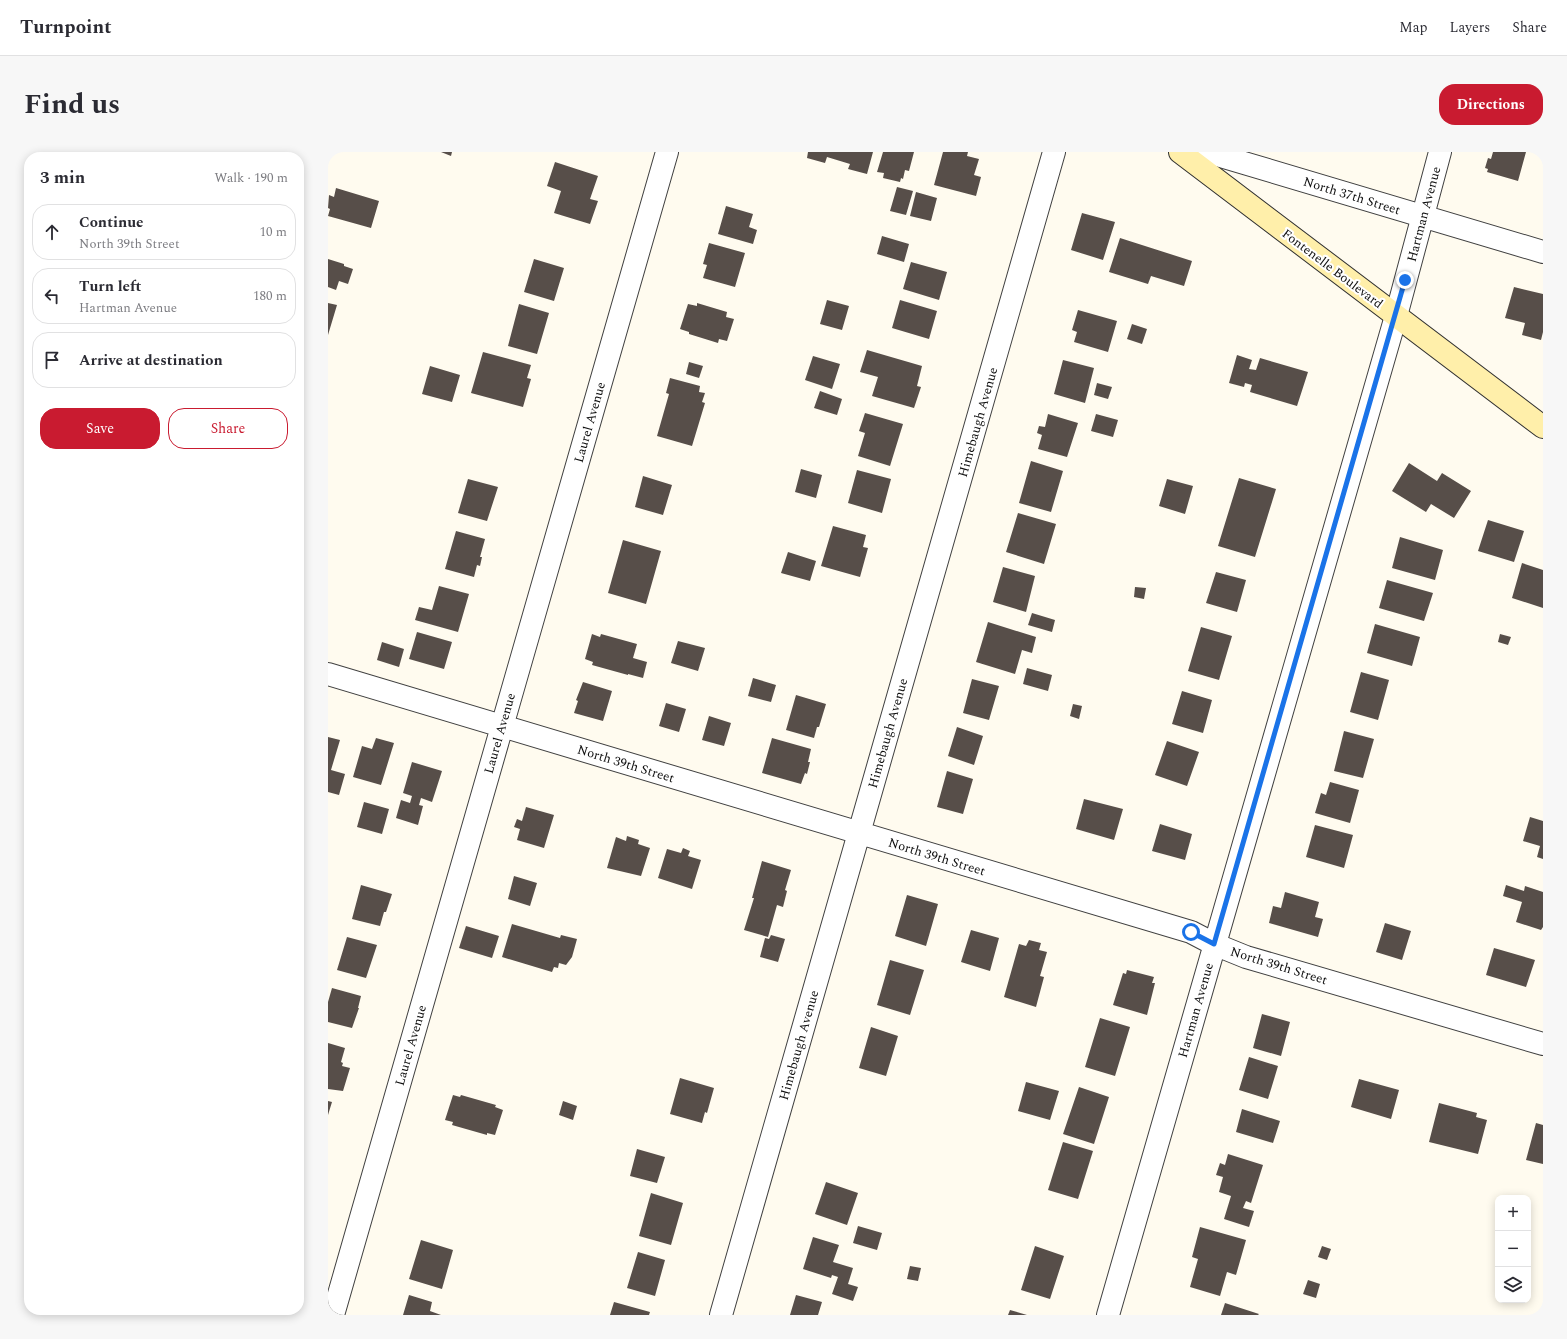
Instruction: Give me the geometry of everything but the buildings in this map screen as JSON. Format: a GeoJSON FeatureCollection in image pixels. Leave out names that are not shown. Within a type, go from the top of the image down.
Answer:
{"type":"FeatureCollection","features":[{"type":"Feature","properties":{"kind":"main road","name":"Fontenelle Boulevard"},"geometry":{"type":"LineString","coordinates":[[1180,152],[1543,427]]}},
{"type":"Feature","properties":{"kind":"street","name":"Laurel Avenue"},"geometry":{"type":"LineString","coordinates":[[333,1315],[667,152]]}},
{"type":"Feature","properties":{"kind":"street","name":"Himebaugh Avenue"},"geometry":{"type":"LineString","coordinates":[[720,1315],[1054,152]]}},
{"type":"Feature","properties":{"kind":"street","name":"North 37th Street"},"geometry":{"type":"LineString","coordinates":[[1207,152],[1543,252]]}},
{"type":"Feature","properties":{"kind":"street","name":"Hartman Avenue"},"geometry":{"type":"LineString","coordinates":[[1108,1315],[1396,316],[1440,152]]}},
{"type":"Feature","properties":{"kind":"street","name":"North 39th Street"},"geometry":{"type":"LineString","coordinates":[[328,674],[1191,932],[1214,944],[1246,957],[1543,1044]]}},
{"type":"Feature","properties":{"kind":"route"},"geometry":{"type":"LineString","coordinates":[[1191,932],[1214,944],[1396,316],[1405,280]]}}]}
